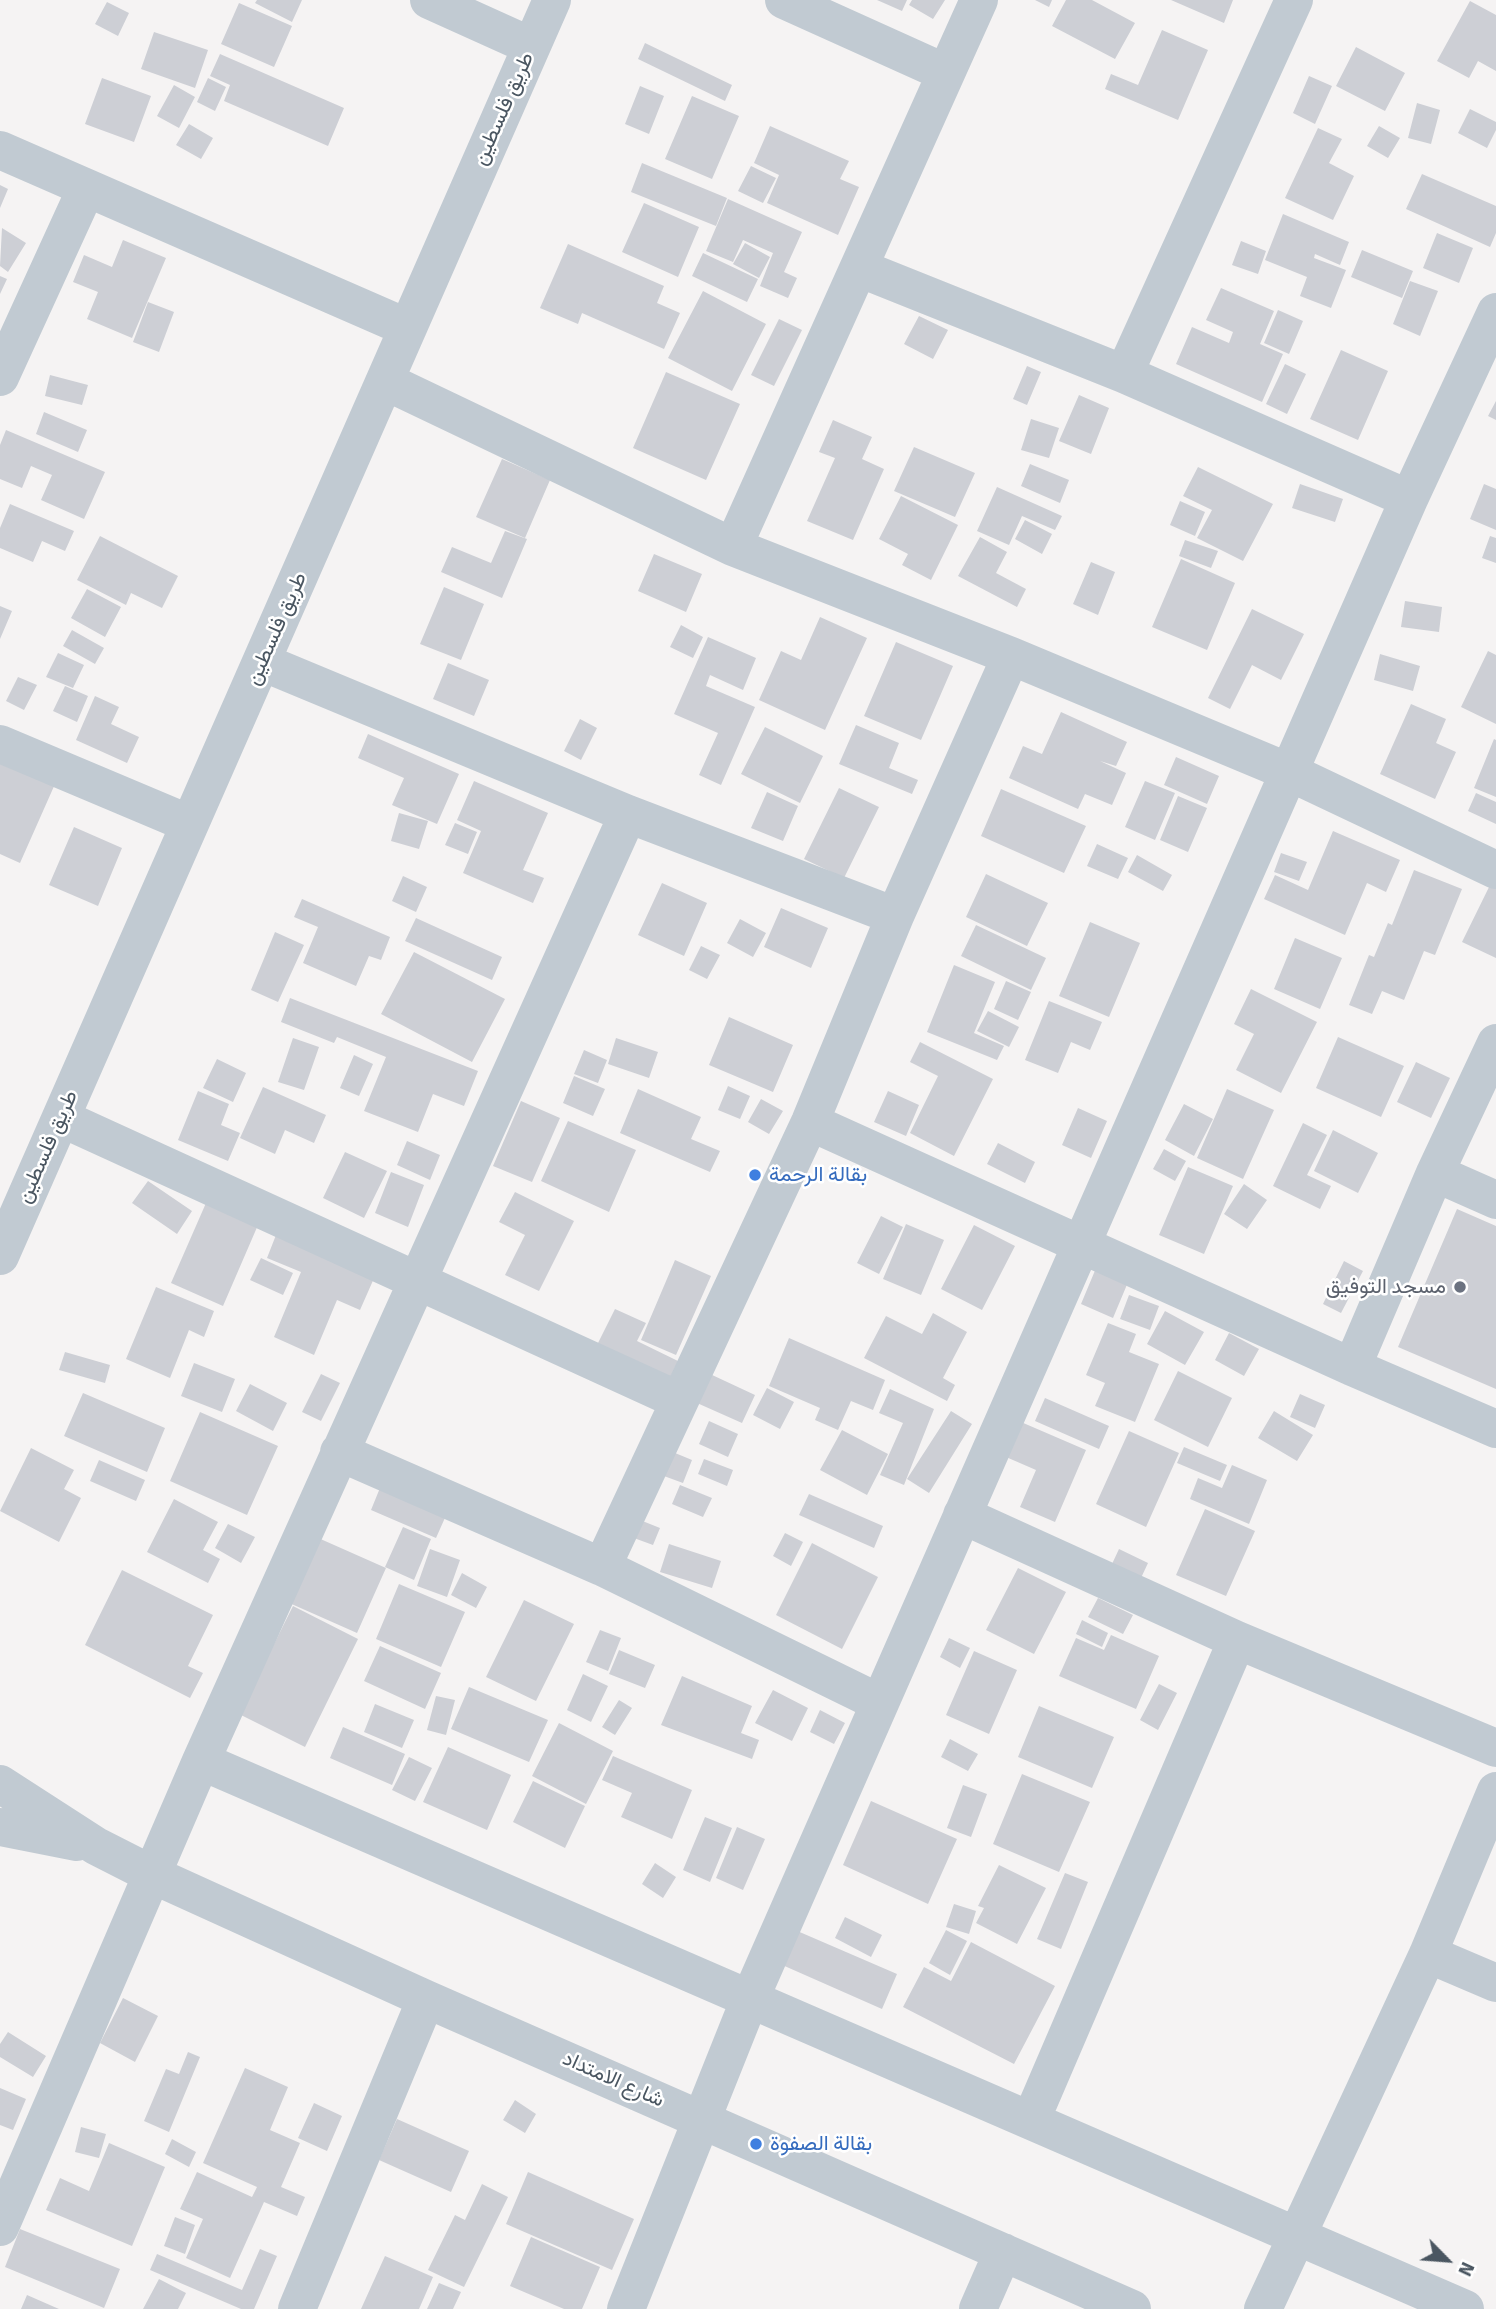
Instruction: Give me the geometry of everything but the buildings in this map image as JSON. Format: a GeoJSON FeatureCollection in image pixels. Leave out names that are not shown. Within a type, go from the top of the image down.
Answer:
{"type":"FeatureCollection","features":[{"type":"Feature","properties":{"kind":"street"},"geometry":{"type":"LineString","coordinates":[[429,0],[531,46]]}},
{"type":"Feature","properties":{"kind":"street","name":"طريق فلسطين"},"geometry":{"type":"LineString","coordinates":[[0,1256],[552,0]]}},
{"type":"Feature","properties":{"kind":"street"},"geometry":{"type":"LineString","coordinates":[[784,0],[946,72]]}},
{"type":"Feature","properties":{"kind":"street"},"geometry":{"type":"LineString","coordinates":[[733,547],[978,0]]}},
{"type":"Feature","properties":{"kind":"street"},"geometry":{"type":"LineString","coordinates":[[1125,374],[1294,0]]}},
{"type":"Feature","properties":{"kind":"street"},"geometry":{"type":"LineString","coordinates":[[0,150],[408,328]]}},
{"type":"Feature","properties":{"kind":"street"},"geometry":{"type":"LineString","coordinates":[[0,377],[86,189]]}},
{"type":"Feature","properties":{"kind":"street"},"geometry":{"type":"LineString","coordinates":[[859,268],[1125,374],[1409,499]]}},
{"type":"Feature","properties":{"kind":"street"},"geometry":{"type":"LineString","coordinates":[[626,2309],[749,2001],[1409,499],[1494,320]]}},
{"type":"Feature","properties":{"kind":"street"},"geometry":{"type":"LineString","coordinates":[[385,381],[733,547],[1011,656],[1289,772],[1496,870]]}},
{"type":"Feature","properties":{"kind":"street"},"geometry":{"type":"LineString","coordinates":[[603,1567],[678,1400],[810,1122],[895,916],[1011,656]]}},
{"type":"Feature","properties":{"kind":"street"},"geometry":{"type":"LineString","coordinates":[[262,662],[628,814],[895,916]]}},
{"type":"Feature","properties":{"kind":"street"},"geometry":{"type":"LineString","coordinates":[[0,744],[190,824]]}},
{"type":"Feature","properties":{"kind":"street"},"geometry":{"type":"LineString","coordinates":[[0,2227],[201,1761],[628,814]]}},
{"type":"Feature","properties":{"kind":"street"},"geometry":{"type":"LineString","coordinates":[[1352,1367],[1435,1173],[1496,1042]]}},
{"type":"Feature","properties":{"kind":"street"},"geometry":{"type":"LineString","coordinates":[[61,1118],[678,1400]]}},
{"type":"Feature","properties":{"kind":"street"},"geometry":{"type":"LineString","coordinates":[[810,1122],[1352,1367],[1496,1429]]}},
{"type":"Feature","properties":{"kind":"street"},"geometry":{"type":"LineString","coordinates":[[1435,1173],[1496,1200]]}},
{"type":"Feature","properties":{"kind":"street"},"geometry":{"type":"LineString","coordinates":[[339,1452],[603,1567],[880,1703]]}},
{"type":"Feature","properties":{"kind":"street"},"geometry":{"type":"LineString","coordinates":[[962,1515],[1237,1640],[1496,1748]]}},
{"type":"Feature","properties":{"kind":"street"},"geometry":{"type":"LineString","coordinates":[[1031,2120],[1237,1640]]}},
{"type":"Feature","properties":{"kind":"street"},"geometry":{"type":"LineString","coordinates":[[201,1761],[749,2001],[1031,2120],[1465,2309]]}},
{"type":"Feature","properties":{"kind":"street","name":"شارع الامتداد"},"geometry":{"type":"LineString","coordinates":[[0,1784],[96,1846],[153,1875],[426,1999],[1132,2309]]}},
{"type":"Feature","properties":{"kind":"street"},"geometry":{"type":"LineString","coordinates":[[1263,2309],[1428,1954],[1496,1791]]}},
{"type":"Feature","properties":{"kind":"street","name":"شارع الامتداد"},"geometry":{"type":"LineString","coordinates":[[0,1827],[96,1846]]}},
{"type":"Feature","properties":{"kind":"street"},"geometry":{"type":"LineString","coordinates":[[1428,1954],[1496,1983]]}},
{"type":"Feature","properties":{"kind":"street"},"geometry":{"type":"LineString","coordinates":[[296,2309],[426,1999]]}},
{"type":"Feature","properties":{"kind":"street"},"geometry":{"type":"LineString","coordinates":[[978,2309],[1003,2252]]}},
{"type":"Feature","properties":{"kind":"place","name":"بقالة الرحمة"},"geometry":{"type":"Point","coordinates":[755,1175]}},
{"type":"Feature","properties":{"kind":"place","name":"مسجد التوفيق"},"geometry":{"type":"Point","coordinates":[1460,1287]}},
{"type":"Feature","properties":{"kind":"place","name":"بقالة الصفوة"},"geometry":{"type":"Point","coordinates":[756,2144]}}]}
